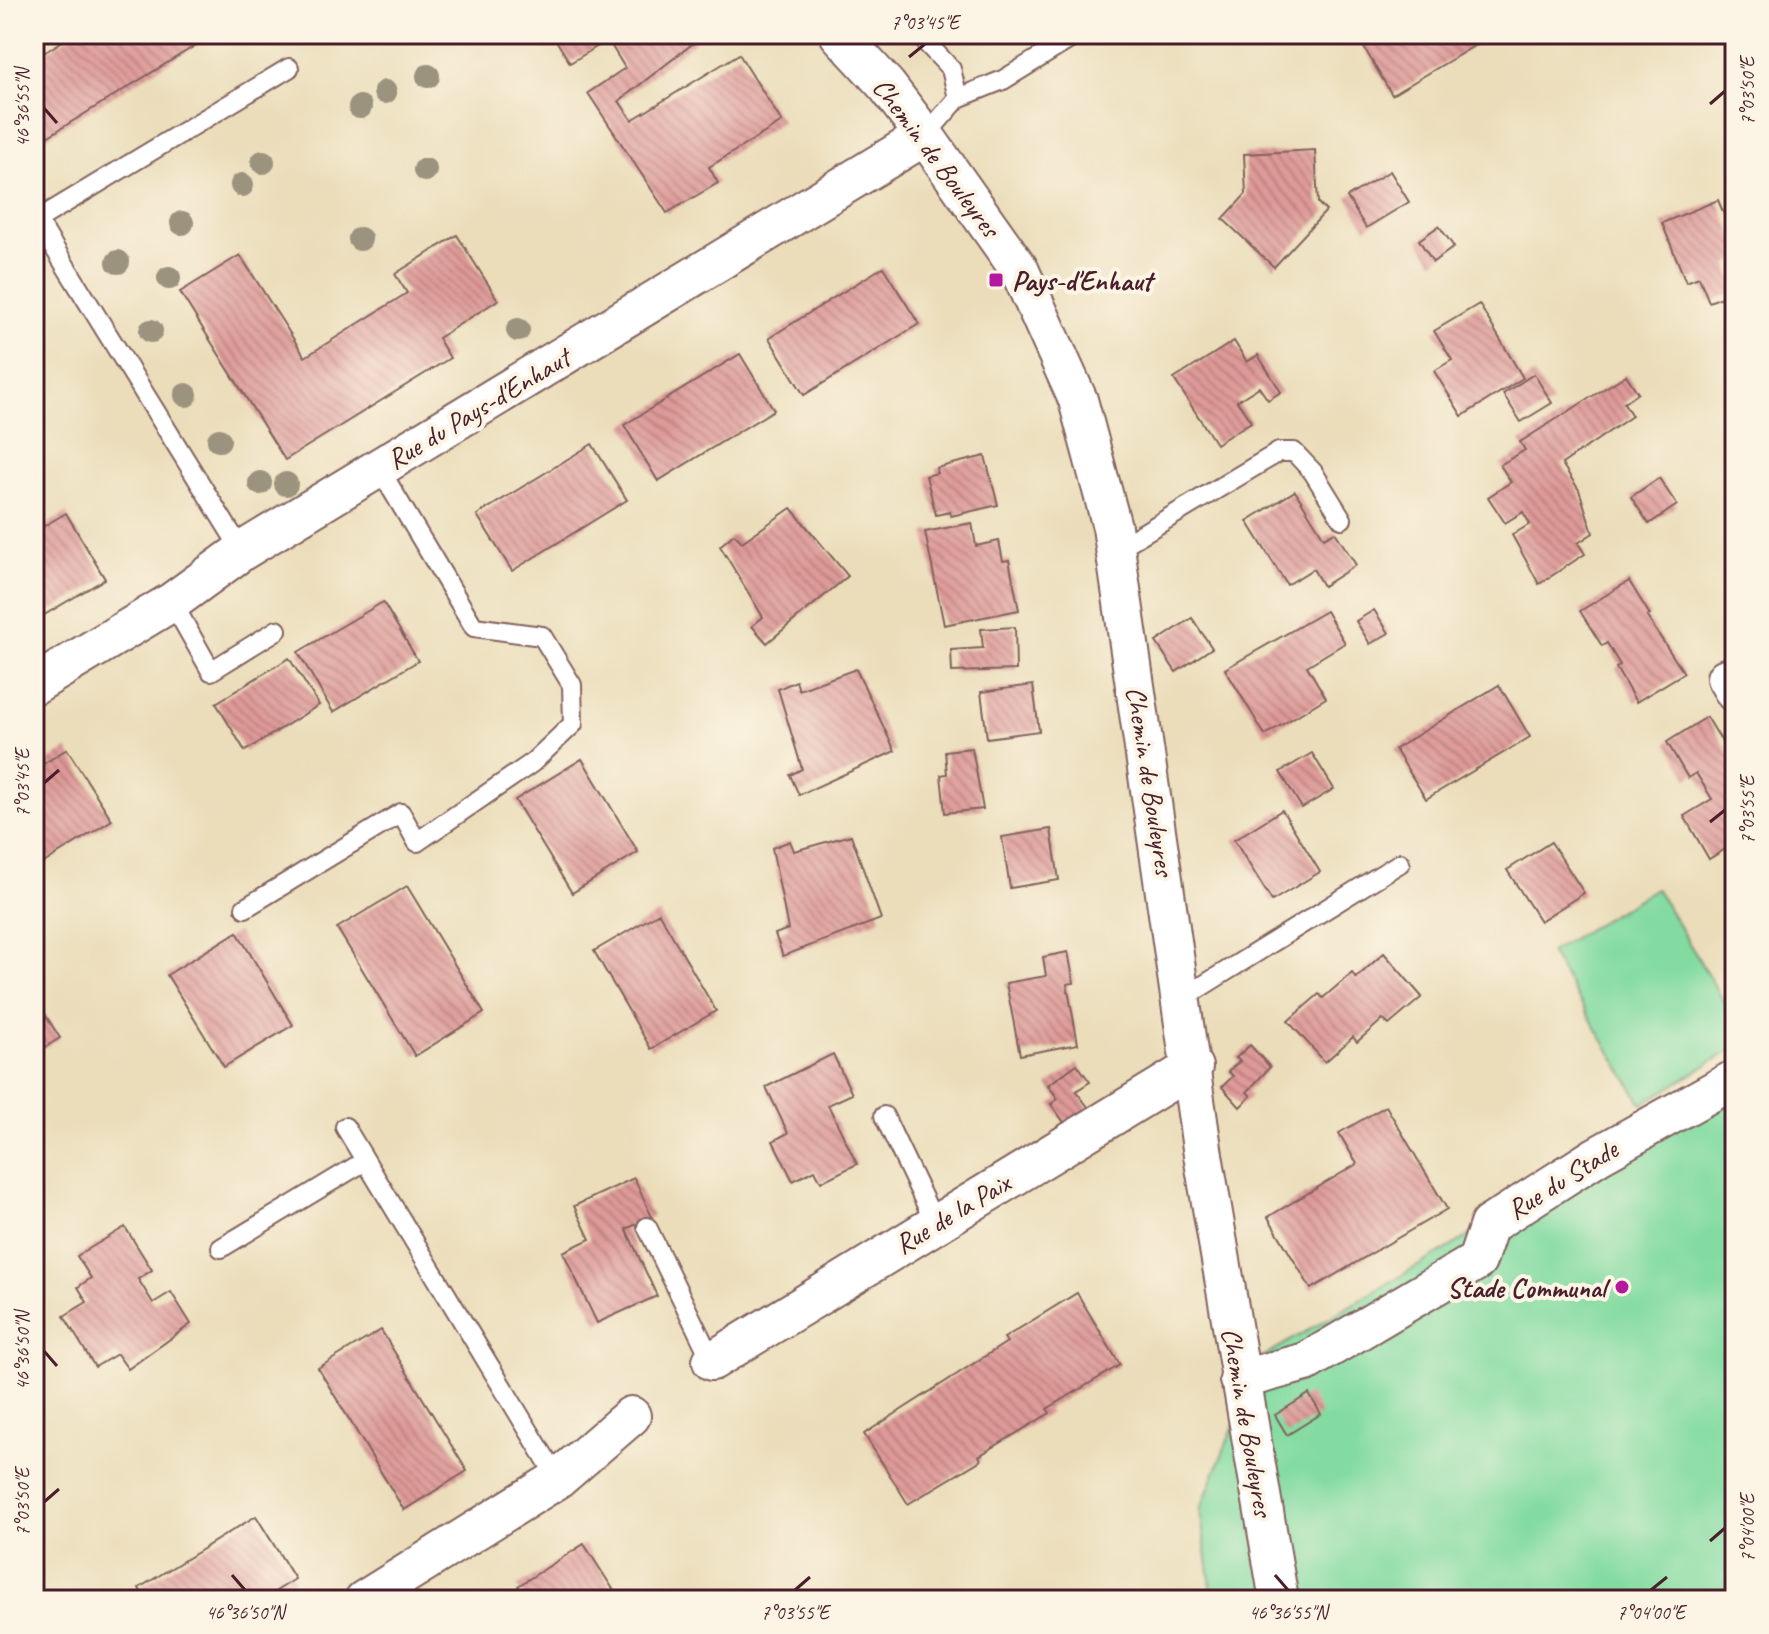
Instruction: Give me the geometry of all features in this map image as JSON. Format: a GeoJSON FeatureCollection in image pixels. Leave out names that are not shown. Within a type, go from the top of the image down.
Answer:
{"type":"FeatureCollection","features":[{"type":"Feature","properties":{"kind":"street","name":"Chemin de Bouleyres"},"geometry":{"type":"LineString","coordinates":[[839,34],[887,86],[1019,269],[1078,400],[1112,527],[1193,1067],[1203,1155],[1279,1600]]}},
{"type":"Feature","properties":{"kind":"street","name":"Rue du Pays-d'Enhaut"},"geometry":{"type":"LineString","coordinates":[[34,685],[172,602],[242,551],[925,136]]}},
{"type":"Feature","properties":{"kind":"street","name":"Rue de la Paix"},"geometry":{"type":"LineString","coordinates":[[712,1361],[1193,1067]]}},
{"type":"Feature","properties":{"kind":"street","name":"Rue du Stade"},"geometry":{"type":"LineString","coordinates":[[1239,1380],[1306,1362],[1477,1261],[1489,1225],[1597,1156],[1735,1079]]}},
{"type":"Feature","properties":{"kind":"street"},"geometry":{"type":"LineString","coordinates":[[364,1600],[558,1479],[631,1416]]}},
{"type":"Feature","properties":{"kind":"lane"},"geometry":{"type":"LineString","coordinates":[[918,34],[951,69],[958,98]]}},
{"type":"Feature","properties":{"kind":"lane"},"geometry":{"type":"LineString","coordinates":[[925,136],[958,98],[1003,80],[1078,34]]}},
{"type":"Feature","properties":{"kind":"lane"},"geometry":{"type":"LineString","coordinates":[[242,551],[37,220],[289,68]]}},
{"type":"Feature","properties":{"kind":"lane"},"geometry":{"type":"LineString","coordinates":[[1115,550],[1279,452],[1294,452],[1313,472],[1342,519]]}},
{"type":"Feature","properties":{"kind":"lane"},"geometry":{"type":"LineString","coordinates":[[245,908],[401,813],[417,842],[532,763],[573,724],[572,685],[542,636],[474,627],[379,468]]}},
{"type":"Feature","properties":{"kind":"lane"},"geometry":{"type":"LineString","coordinates":[[172,602],[211,671],[277,630]]}},
{"type":"Feature","properties":{"kind":"lane"},"geometry":{"type":"LineString","coordinates":[[1183,998],[1400,863]]}},
{"type":"Feature","properties":{"kind":"lane"},"geometry":{"type":"LineString","coordinates":[[884,1116],[935,1223]]}},
{"type":"Feature","properties":{"kind":"lane"},"geometry":{"type":"LineString","coordinates":[[345,1127],[558,1479]]}},
{"type":"Feature","properties":{"kind":"lane"},"geometry":{"type":"LineString","coordinates":[[221,1248],[365,1161]]}},
{"type":"Feature","properties":{"kind":"lane"},"geometry":{"type":"LineString","coordinates":[[647,1227],[712,1361]]}},
{"type":"Feature","properties":{"kind":"green space"},"geometry":{"type":"Polygon","coordinates":[[[1656,888],[1735,1020],[1735,1048],[1642,1104],[1550,952],[1656,888]]]}},
{"type":"Feature","properties":{"kind":"green space","name":"Stade Communal"},"geometry":{"type":"Polygon","coordinates":[[[1735,1080],[1735,1600],[1213,1600],[1200,1510],[1261,1358],[1735,1080]]]}},
{"type":"Feature","properties":{"kind":"building"},"geometry":{"type":"Polygon","coordinates":[[[74,34],[214,34],[34,145],[34,59],[74,34]]]}},
{"type":"Feature","properties":{"kind":"building"},"geometry":{"type":"Polygon","coordinates":[[[557,34],[690,34],[696,41],[619,101],[632,120],[739,54],[782,122],[709,167],[718,183],[667,213],[588,93],[625,68],[608,40],[570,63],[554,37],[557,34]]]}},
{"type":"Feature","properties":{"kind":"building"},"geometry":{"type":"Polygon","coordinates":[[[1356,34],[1494,34],[1392,95],[1356,34]]]}},
{"type":"Feature","properties":{"kind":"building"},"geometry":{"type":"Polygon","coordinates":[[[1315,150],[1318,203],[1326,211],[1274,267],[1223,219],[1246,194],[1244,154],[1315,150]]]}},
{"type":"Feature","properties":{"kind":"building"},"geometry":{"type":"Polygon","coordinates":[[[1390,171],[1409,202],[1366,228],[1347,197],[1390,171]]]}},
{"type":"Feature","properties":{"kind":"building"},"geometry":{"type":"Polygon","coordinates":[[[1718,200],[1735,240],[1735,261],[1728,264],[1735,292],[1709,302],[1699,277],[1686,282],[1662,223],[1718,200]]]}},
{"type":"Feature","properties":{"kind":"building"},"geometry":{"type":"Polygon","coordinates":[[[1439,226],[1454,247],[1433,262],[1419,240],[1439,226]]]}},
{"type":"Feature","properties":{"kind":"building"},"geometry":{"type":"Polygon","coordinates":[[[457,235],[498,300],[438,338],[450,358],[285,460],[180,292],[240,255],[305,357],[407,293],[395,274],[457,235]]]}},
{"type":"Feature","properties":{"kind":"building"},"geometry":{"type":"Polygon","coordinates":[[[883,267],[919,324],[804,395],[769,338],[883,267]]]}},
{"type":"Feature","properties":{"kind":"building"},"geometry":{"type":"Polygon","coordinates":[[[1479,304],[1523,378],[1462,416],[1434,371],[1452,360],[1434,331],[1479,304]]]}},
{"type":"Feature","properties":{"kind":"building"},"geometry":{"type":"Polygon","coordinates":[[[1234,341],[1247,362],[1258,355],[1281,392],[1268,400],[1259,387],[1237,401],[1251,422],[1216,444],[1174,379],[1234,341]]]}},
{"type":"Feature","properties":{"kind":"building"},"geometry":{"type":"Polygon","coordinates":[[[740,354],[774,410],[658,481],[624,425],[740,354]]]}},
{"type":"Feature","properties":{"kind":"building"},"geometry":{"type":"Polygon","coordinates":[[[1534,374],[1552,403],[1521,422],[1503,394],[1534,374]]]}},
{"type":"Feature","properties":{"kind":"building"},"geometry":{"type":"Polygon","coordinates":[[[1626,375],[1638,393],[1624,403],[1632,416],[1562,464],[1579,490],[1593,533],[1578,543],[1585,554],[1539,584],[1512,535],[1530,524],[1523,512],[1505,523],[1488,497],[1511,482],[1500,465],[1525,450],[1520,442],[1626,375]]]}},
{"type":"Feature","properties":{"kind":"building"},"geometry":{"type":"Polygon","coordinates":[[[592,444],[627,500],[512,571],[477,515],[592,444]]]}},
{"type":"Feature","properties":{"kind":"building"},"geometry":{"type":"Polygon","coordinates":[[[985,456],[998,505],[951,516],[950,512],[936,515],[926,476],[937,473],[936,468],[985,456]]]}},
{"type":"Feature","properties":{"kind":"building"},"geometry":{"type":"Polygon","coordinates":[[[1659,478],[1677,505],[1649,524],[1631,497],[1659,478]]]}},
{"type":"Feature","properties":{"kind":"building"},"geometry":{"type":"Polygon","coordinates":[[[1295,491],[1324,538],[1335,532],[1356,565],[1323,586],[1313,569],[1287,585],[1247,521],[1295,491]]]}},
{"type":"Feature","properties":{"kind":"building"},"geometry":{"type":"Polygon","coordinates":[[[791,508],[848,576],[767,643],[752,626],[763,617],[720,546],[734,534],[742,542],[791,508]]]}},
{"type":"Feature","properties":{"kind":"building"},"geometry":{"type":"Polygon","coordinates":[[[66,513],[105,579],[34,621],[34,532],[66,513]]]}},
{"type":"Feature","properties":{"kind":"building"},"geometry":{"type":"Polygon","coordinates":[[[972,523],[976,546],[999,541],[1003,561],[1009,560],[1019,610],[944,625],[925,532],[972,523]]]}},
{"type":"Feature","properties":{"kind":"building"},"geometry":{"type":"Polygon","coordinates":[[[1629,581],[1650,615],[1647,617],[1684,673],[1636,702],[1616,668],[1620,665],[1607,643],[1602,646],[1580,611],[1629,581]]]}},
{"type":"Feature","properties":{"kind":"building"},"geometry":{"type":"Polygon","coordinates":[[[383,602],[418,661],[333,712],[298,652],[383,602]]]}},
{"type":"Feature","properties":{"kind":"building"},"geometry":{"type":"Polygon","coordinates":[[[1374,610],[1389,633],[1370,644],[1356,621],[1374,610]]]}},
{"type":"Feature","properties":{"kind":"building"},"geometry":{"type":"Polygon","coordinates":[[[1326,611],[1345,643],[1307,666],[1326,698],[1265,735],[1225,669],[1326,611]]]}},
{"type":"Feature","properties":{"kind":"building"},"geometry":{"type":"Polygon","coordinates":[[[1192,618],[1212,648],[1176,672],[1156,642],[1192,618]]]}},
{"type":"Feature","properties":{"kind":"building"},"geometry":{"type":"Polygon","coordinates":[[[1015,627],[1016,670],[952,672],[951,650],[983,648],[981,629],[1015,627]]]}},
{"type":"Feature","properties":{"kind":"building"},"geometry":{"type":"Polygon","coordinates":[[[289,658],[319,705],[245,751],[216,703],[289,658]]]}},
{"type":"Feature","properties":{"kind":"building"},"geometry":{"type":"Polygon","coordinates":[[[856,669],[895,751],[799,795],[790,775],[802,769],[778,689],[796,681],[799,690],[856,669]]]}},
{"type":"Feature","properties":{"kind":"building"},"geometry":{"type":"Polygon","coordinates":[[[1033,685],[1039,731],[987,738],[981,692],[1033,685]]]}},
{"type":"Feature","properties":{"kind":"building"},"geometry":{"type":"Polygon","coordinates":[[[1499,685],[1530,737],[1426,799],[1395,749],[1499,685]]]}},
{"type":"Feature","properties":{"kind":"building"},"geometry":{"type":"Polygon","coordinates":[[[1707,717],[1735,763],[1735,843],[1709,859],[1684,816],[1712,799],[1696,773],[1688,778],[1667,742],[1707,717]]]}},
{"type":"Feature","properties":{"kind":"building"},"geometry":{"type":"Polygon","coordinates":[[[972,748],[983,809],[945,813],[941,775],[947,774],[945,751],[972,748]]]}},
{"type":"Feature","properties":{"kind":"building"},"geometry":{"type":"Polygon","coordinates":[[[67,749],[112,820],[34,869],[34,770],[67,749]]]}},
{"type":"Feature","properties":{"kind":"building"},"geometry":{"type":"Polygon","coordinates":[[[1312,753],[1334,789],[1302,808],[1280,772],[1312,753]]]}},
{"type":"Feature","properties":{"kind":"building"},"geometry":{"type":"Polygon","coordinates":[[[582,759],[638,852],[572,893],[515,800],[582,759]]]}},
{"type":"Feature","properties":{"kind":"building"},"geometry":{"type":"Polygon","coordinates":[[[1282,810],[1320,872],[1272,901],[1234,840],[1282,810]]]}},
{"type":"Feature","properties":{"kind":"building"},"geometry":{"type":"Polygon","coordinates":[[[1051,829],[1059,880],[1010,888],[1002,837],[1051,829]]]}},
{"type":"Feature","properties":{"kind":"building"},"geometry":{"type":"Polygon","coordinates":[[[851,835],[881,919],[783,956],[775,934],[788,929],[772,848],[790,841],[794,851],[851,835]]]}},
{"type":"Feature","properties":{"kind":"building"},"geometry":{"type":"Polygon","coordinates":[[[1551,842],[1584,893],[1540,921],[1507,870],[1551,842]]]}},
{"type":"Feature","properties":{"kind":"building"},"geometry":{"type":"Polygon","coordinates":[[[407,886],[484,1013],[415,1056],[337,928],[407,886]]]}},
{"type":"Feature","properties":{"kind":"building"},"geometry":{"type":"Polygon","coordinates":[[[659,913],[716,1011],[651,1049],[594,951],[659,913]]]}},
{"type":"Feature","properties":{"kind":"building"},"geometry":{"type":"Polygon","coordinates":[[[237,932],[293,1025],[224,1067],[167,975],[237,932]]]}},
{"type":"Feature","properties":{"kind":"building"},"geometry":{"type":"Polygon","coordinates":[[[1068,952],[1074,983],[1067,984],[1078,1044],[1020,1055],[1006,983],[1046,976],[1043,957],[1068,952]]]}},
{"type":"Feature","properties":{"kind":"building"},"geometry":{"type":"Polygon","coordinates":[[[1384,953],[1422,997],[1389,1025],[1383,1019],[1357,1042],[1353,1037],[1325,1062],[1288,1021],[1319,994],[1323,998],[1352,973],[1356,978],[1384,953]]]}},
{"type":"Feature","properties":{"kind":"building"},"geometry":{"type":"Polygon","coordinates":[[[34,997],[60,1038],[34,1054],[34,997]]]}},
{"type":"Feature","properties":{"kind":"building"},"geometry":{"type":"Polygon","coordinates":[[[1250,1045],[1270,1067],[1247,1092],[1251,1096],[1240,1107],[1222,1087],[1233,1076],[1228,1071],[1240,1061],[1236,1058],[1250,1045]]]}},
{"type":"Feature","properties":{"kind":"building"},"geometry":{"type":"Polygon","coordinates":[[[833,1054],[852,1094],[828,1105],[857,1164],[821,1182],[815,1170],[793,1181],[773,1141],[788,1133],[766,1087],[833,1054]]]}},
{"type":"Feature","properties":{"kind":"building"},"geometry":{"type":"Polygon","coordinates":[[[1077,1064],[1090,1082],[1076,1091],[1091,1111],[1068,1128],[1051,1104],[1058,1099],[1048,1085],[1077,1064]]]}},
{"type":"Feature","properties":{"kind":"building"},"geometry":{"type":"Polygon","coordinates":[[[1386,1106],[1447,1209],[1311,1289],[1268,1217],[1357,1164],[1339,1133],[1386,1106]]]}},
{"type":"Feature","properties":{"kind":"building"},"geometry":{"type":"Polygon","coordinates":[[[634,1178],[652,1217],[626,1229],[657,1296],[597,1323],[563,1252],[590,1239],[574,1206],[634,1178]]]}},
{"type":"Feature","properties":{"kind":"building"},"geometry":{"type":"Polygon","coordinates":[[[125,1227],[152,1270],[138,1279],[153,1303],[171,1292],[191,1324],[128,1369],[117,1354],[95,1367],[64,1316],[87,1302],[78,1287],[91,1278],[77,1256],[125,1227]]]}},
{"type":"Feature","properties":{"kind":"building"},"geometry":{"type":"Polygon","coordinates":[[[1077,1293],[1120,1365],[1047,1409],[1050,1413],[979,1456],[981,1460],[908,1504],[864,1434],[1007,1342],[1004,1338],[1077,1293]]]}},
{"type":"Feature","properties":{"kind":"building"},"geometry":{"type":"Polygon","coordinates":[[[381,1330],[467,1471],[404,1510],[318,1368],[381,1330]]]}},
{"type":"Feature","properties":{"kind":"building"},"geometry":{"type":"Polygon","coordinates":[[[1309,1394],[1321,1414],[1287,1435],[1275,1415],[1309,1394]]]}},
{"type":"Feature","properties":{"kind":"building"},"geometry":{"type":"Polygon","coordinates":[[[256,1516],[295,1579],[262,1600],[146,1600],[139,1588],[256,1516]]]}},
{"type":"Feature","properties":{"kind":"building"},"geometry":{"type":"Polygon","coordinates":[[[584,1544],[620,1600],[527,1600],[518,1586],[584,1544]]]}},
{"type":"Feature","properties":{"kind":"place","name":"Pays-d'Enhaut"},"geometry":{"type":"Point","coordinates":[996,280]}},
{"type":"Feature","properties":{"kind":"place","name":"Stade Communal"},"geometry":{"type":"Point","coordinates":[1622,1287]}}]}
